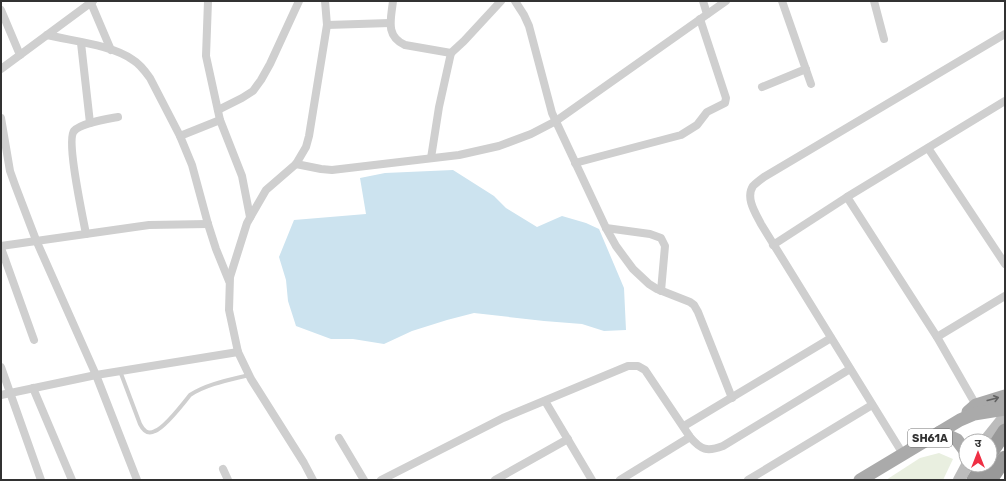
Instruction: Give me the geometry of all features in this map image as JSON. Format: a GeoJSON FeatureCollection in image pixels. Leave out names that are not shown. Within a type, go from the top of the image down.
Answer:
{"type":"FeatureCollection","features":[{"type":"Feature","properties":{"kind":"highway"},"geometry":{"type":"LineString","coordinates":[[998,442],[1005,432]]}},
{"type":"Feature","properties":{"kind":"highway"},"geometry":{"type":"LineString","coordinates":[[990,480],[1005,458]]}},
{"type":"Feature","properties":{"kind":"main road"},"geometry":{"type":"LineString","coordinates":[[960,420],[976,405],[1005,396]]}},
{"type":"Feature","properties":{"kind":"main road","name":"SH61A"},"geometry":{"type":"LineString","coordinates":[[860,480],[960,420],[974,414],[1005,409]]}},
{"type":"Feature","properties":{"kind":"main road"},"geometry":{"type":"LineString","coordinates":[[940,432],[958,441]]}},
{"type":"Feature","properties":{"kind":"street"},"geometry":{"type":"LineString","coordinates":[[208,1],[206,56],[220,120],[242,176],[250,217]]}},
{"type":"Feature","properties":{"kind":"street"},"geometry":{"type":"LineString","coordinates":[[218,110],[253,91],[262,80],[299,1]]}},
{"type":"Feature","properties":{"kind":"street"},"geometry":{"type":"LineString","coordinates":[[313,480],[249,375],[238,352],[229,310],[230,277],[247,223],[266,190],[296,164],[306,147],[310,136],[327,25],[325,1]]}},
{"type":"Feature","properties":{"kind":"street"},"geometry":{"type":"LineString","coordinates":[[393,1],[390,23],[391,32],[398,42],[405,45],[451,53]]}},
{"type":"Feature","properties":{"kind":"street"},"geometry":{"type":"LineString","coordinates":[[431,158],[439,107],[451,53],[501,1]]}},
{"type":"Feature","properties":{"kind":"street"},"geometry":{"type":"LineString","coordinates":[[515,1],[529,26],[556,121],[606,228],[616,246],[633,269],[649,284],[661,291],[694,305],[732,398]]}},
{"type":"Feature","properties":{"kind":"street"},"geometry":{"type":"LineString","coordinates":[[703,1],[707,14]]}},
{"type":"Feature","properties":{"kind":"street"},"geometry":{"type":"LineString","coordinates":[[296,164],[332,170],[459,155],[499,146],[531,134],[556,121],[726,1]]}},
{"type":"Feature","properties":{"kind":"street"},"geometry":{"type":"LineString","coordinates":[[782,1],[811,84]]}},
{"type":"Feature","properties":{"kind":"street"},"geometry":{"type":"LineString","coordinates":[[874,1],[884,39]]}},
{"type":"Feature","properties":{"kind":"street"},"geometry":{"type":"LineString","coordinates":[[1,69],[92,2],[111,50]]}},
{"type":"Feature","properties":{"kind":"street"},"geometry":{"type":"LineString","coordinates":[[1,10],[20,55]]}},
{"type":"Feature","properties":{"kind":"street"},"geometry":{"type":"LineString","coordinates":[[575,163],[681,135],[698,125],[707,112],[725,103],[726,98],[700,19]]}},
{"type":"Feature","properties":{"kind":"street"},"geometry":{"type":"LineString","coordinates":[[327,25],[390,23]]}},
{"type":"Feature","properties":{"kind":"street"},"geometry":{"type":"LineString","coordinates":[[903,454],[761,224],[752,204],[751,195],[753,187],[759,181],[1005,34]]}},
{"type":"Feature","properties":{"kind":"street"},"geometry":{"type":"LineString","coordinates":[[48,35],[111,50],[134,60],[150,78],[180,136],[192,165],[216,249],[230,283]]}},
{"type":"Feature","properties":{"kind":"street"},"geometry":{"type":"LineString","coordinates":[[82,43],[90,123]]}},
{"type":"Feature","properties":{"kind":"street"},"geometry":{"type":"LineString","coordinates":[[762,86],[806,69]]}},
{"type":"Feature","properties":{"kind":"street"},"geometry":{"type":"LineString","coordinates":[[774,245],[847,196],[1005,101]]}},
{"type":"Feature","properties":{"kind":"street"},"geometry":{"type":"LineString","coordinates":[[86,234],[71,143],[73,131],[80,126],[118,116]]}},
{"type":"Feature","properties":{"kind":"street"},"geometry":{"type":"LineString","coordinates":[[1,118],[10,171],[36,240],[96,375],[136,480]]}},
{"type":"Feature","properties":{"kind":"street"},"geometry":{"type":"LineString","coordinates":[[180,136],[220,120]]}},
{"type":"Feature","properties":{"kind":"street"},"geometry":{"type":"LineString","coordinates":[[928,148],[1005,264]]}},
{"type":"Feature","properties":{"kind":"street"},"geometry":{"type":"LineString","coordinates":[[847,196],[937,337],[976,405]]}},
{"type":"Feature","properties":{"kind":"street"},"geometry":{"type":"LineString","coordinates":[[34,340],[1,247],[36,240],[150,225],[208,224]]}},
{"type":"Feature","properties":{"kind":"street"},"geometry":{"type":"LineString","coordinates":[[606,228],[650,234],[661,238],[665,246],[661,291]]}},
{"type":"Feature","properties":{"kind":"street"},"geometry":{"type":"LineString","coordinates":[[937,337],[1005,296]]}},
{"type":"Feature","properties":{"kind":"street"},"geometry":{"type":"LineString","coordinates":[[684,426],[831,338]]}},
{"type":"Feature","properties":{"kind":"street"},"geometry":{"type":"LineString","coordinates":[[1,395],[96,375],[238,352]]}},
{"type":"Feature","properties":{"kind":"street"},"geometry":{"type":"LineString","coordinates":[[380,480],[503,418],[628,366],[638,366],[645,370],[690,437],[698,447],[703,449],[723,446],[850,369]]}},
{"type":"Feature","properties":{"kind":"street"},"geometry":{"type":"LineString","coordinates":[[1,367],[41,480]]}},
{"type":"Feature","properties":{"kind":"street"},"geometry":{"type":"LineString","coordinates":[[33,388],[72,480]]}},
{"type":"Feature","properties":{"kind":"street"},"geometry":{"type":"LineString","coordinates":[[546,401],[592,480]]}},
{"type":"Feature","properties":{"kind":"street"},"geometry":{"type":"LineString","coordinates":[[748,480],[872,405]]}},
{"type":"Feature","properties":{"kind":"street"},"geometry":{"type":"LineString","coordinates":[[991,433],[1005,416]]}},
{"type":"Feature","properties":{"kind":"street"},"geometry":{"type":"LineString","coordinates":[[620,480],[690,437]]}},
{"type":"Feature","properties":{"kind":"street"},"geometry":{"type":"LineString","coordinates":[[339,438],[364,480]]}},
{"type":"Feature","properties":{"kind":"street"},"geometry":{"type":"LineString","coordinates":[[495,480],[568,439]]}},
{"type":"Feature","properties":{"kind":"street"},"geometry":{"type":"LineString","coordinates":[[223,469],[228,480]]}},
{"type":"Feature","properties":{"kind":"lane"},"geometry":{"type":"LineString","coordinates":[[120,371],[140,424],[147,432],[159,429],[190,396],[196,392],[249,375]]}},
{"type":"Feature","properties":{"kind":"green space"},"geometry":{"type":"Polygon","coordinates":[[[939,453],[953,459],[943,480],[886,480],[920,458],[939,453]]]}},
{"type":"Feature","properties":{"kind":"water"},"geometry":{"type":"Polygon","coordinates":[[[453,170],[494,196],[506,208],[537,227],[562,216],[586,223],[599,229],[624,288],[626,330],[604,331],[582,324],[474,313],[412,331],[384,344],[353,339],[331,339],[296,326],[288,301],[286,280],[279,257],[294,220],[366,214],[360,178],[385,173],[453,170]]]}}]}
